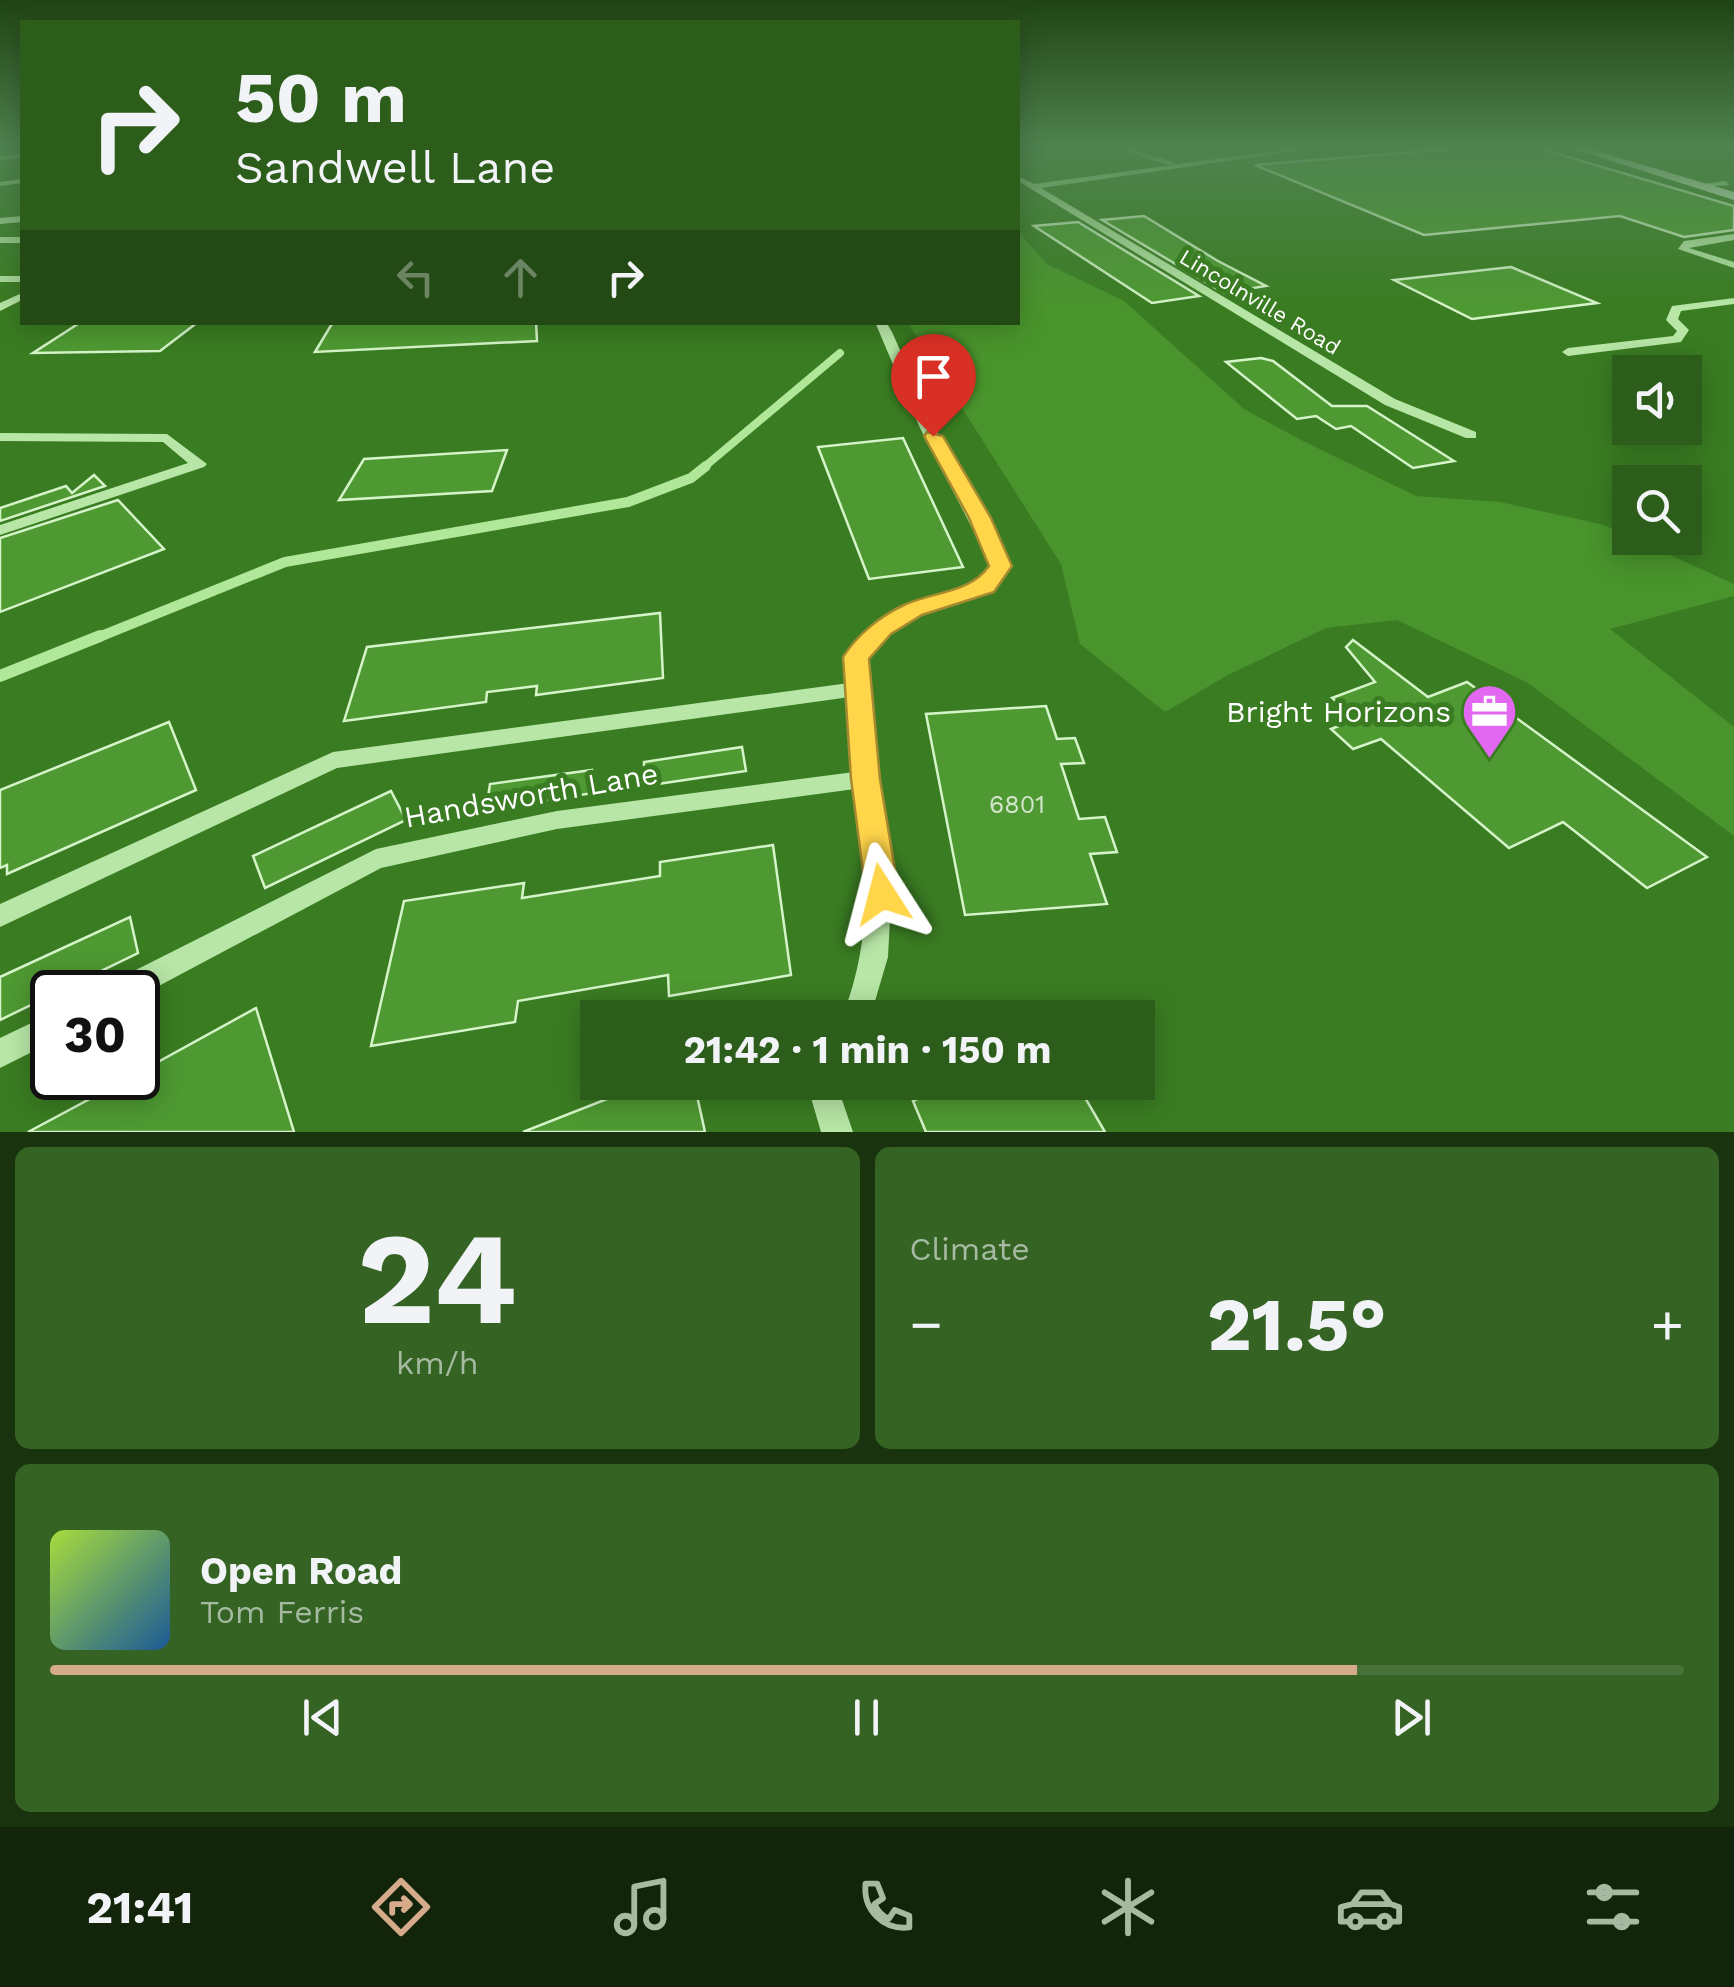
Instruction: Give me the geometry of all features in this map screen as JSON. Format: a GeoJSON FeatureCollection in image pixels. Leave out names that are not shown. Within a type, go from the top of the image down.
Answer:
{"type":"FeatureCollection","features":[{"type":"Feature","properties":{"kind":"street","name":"Lincolnville Road"},"geometry":{"type":"LineString","coordinates":[[1058,200],[1181,280],[1390,402],[1471,435]]}},
{"type":"Feature","properties":{"kind":"street"},"geometry":{"type":"LineString","coordinates":[[1734,237],[1688,243],[1683,249],[1734,266]]}},
{"type":"Feature","properties":{"kind":"street"},"geometry":{"type":"LineString","coordinates":[[1568,352],[1677,339],[1683,330],[1672,320],[1671,312],[1676,308],[1734,301]]}},
{"type":"Feature","properties":{"kind":"street"},"geometry":{"type":"LineString","coordinates":[[864,1000],[882,894],[866,779],[856,657],[882,628],[913,610],[986,587],[1001,566],[980,518],[918,410],[892,340],[882,325]]}},
{"type":"Feature","properties":{"kind":"street"},"geometry":{"type":"LineString","coordinates":[[0,436],[167,438],[198,464],[0,530]]}},
{"type":"Feature","properties":{"kind":"street"},"geometry":{"type":"LineString","coordinates":[[0,916],[332,760],[860,688]]}},
{"type":"Feature","properties":{"kind":"street","name":"Handsworth Lane"},"geometry":{"type":"LineString","coordinates":[[160,971],[376,859],[558,820],[866,779]]}},
{"type":"Feature","properties":{"kind":"street"},"geometry":{"type":"LineString","coordinates":[[0,1053],[30,1037]]}},
{"type":"Feature","properties":{"kind":"street"},"geometry":{"type":"LineString","coordinates":[[827,1100],[837,1132]]}},
{"type":"Feature","properties":{"kind":"green space"},"geometry":{"type":"Polygon","coordinates":[[[1020,233],[1047,264],[1124,301],[1244,409],[1301,440],[1416,496],[1500,502],[1604,525],[1612,529],[1612,555],[1670,555],[1734,584],[1734,596],[1610,629],[1734,727],[1734,836],[1528,683],[1397,620],[1326,628],[1228,675],[1165,712],[1080,644],[1061,564],[909,325],[1020,325],[1020,233]]]}},
{"type":"Feature","properties":{"kind":"building"},"geometry":{"type":"Polygon","coordinates":[[[1339,200],[1713,200],[1734,206],[1734,230],[1684,237],[1620,216],[1424,235],[1339,200]]]}},
{"type":"Feature","properties":{"kind":"building"},"geometry":{"type":"Polygon","coordinates":[[[1144,216],[1266,286],[1224,293],[1102,220],[1144,216]]]}},
{"type":"Feature","properties":{"kind":"building"},"geometry":{"type":"Polygon","coordinates":[[[1078,222],[1199,296],[1152,303],[1034,226],[1078,222]]]}},
{"type":"Feature","properties":{"kind":"building"},"geometry":{"type":"Polygon","coordinates":[[[1511,267],[1597,303],[1472,319],[1394,280],[1511,267]]]}},
{"type":"Feature","properties":{"kind":"building"},"geometry":{"type":"Polygon","coordinates":[[[76,325],[194,325],[160,351],[33,353],[76,325]]]}},
{"type":"Feature","properties":{"kind":"building"},"geometry":{"type":"Polygon","coordinates":[[[331,325],[536,325],[537,341],[315,352],[331,325]]]}},
{"type":"Feature","properties":{"kind":"building"},"geometry":{"type":"Polygon","coordinates":[[[1261,358],[1273,361],[1332,406],[1367,406],[1454,461],[1413,468],[1351,426],[1336,429],[1316,416],[1297,419],[1226,362],[1261,358]]]}},
{"type":"Feature","properties":{"kind":"building"},"geometry":{"type":"Polygon","coordinates":[[[903,438],[963,567],[869,579],[818,447],[903,438]]]}},
{"type":"Feature","properties":{"kind":"building"},"geometry":{"type":"Polygon","coordinates":[[[507,450],[492,491],[339,500],[364,459],[507,450]]]}},
{"type":"Feature","properties":{"kind":"building"},"geometry":{"type":"Polygon","coordinates":[[[94,475],[105,486],[0,521],[0,508],[66,486],[72,493],[94,475]]]}},
{"type":"Feature","properties":{"kind":"building"},"geometry":{"type":"Polygon","coordinates":[[[118,500],[164,549],[0,612],[0,538],[118,500]]]}},
{"type":"Feature","properties":{"kind":"building"},"geometry":{"type":"Polygon","coordinates":[[[660,613],[663,678],[536,695],[537,686],[487,692],[486,702],[344,721],[367,647],[660,613]]]}},
{"type":"Feature","properties":{"kind":"building","name":"Bright Horizons"},"geometry":{"type":"Polygon","coordinates":[[[1353,640],[1428,697],[1467,682],[1707,857],[1647,888],[1563,822],[1509,848],[1381,739],[1353,749],[1331,729],[1357,719],[1332,698],[1375,682],[1346,647],[1353,640]]]}},
{"type":"Feature","properties":{"kind":"building"},"geometry":{"type":"Polygon","coordinates":[[[1046,706],[1057,739],[1075,738],[1084,763],[1061,764],[1079,819],[1105,817],[1117,852],[1090,854],[1107,904],[965,915],[926,714],[1046,706]]]}},
{"type":"Feature","properties":{"kind":"building"},"geometry":{"type":"Polygon","coordinates":[[[169,722],[196,790],[7,874],[7,865],[0,868],[0,790],[169,722]]]}},
{"type":"Feature","properties":{"kind":"building"},"geometry":{"type":"Polygon","coordinates":[[[742,747],[746,771],[644,786],[644,762],[742,747]]]}},
{"type":"Feature","properties":{"kind":"building"},"geometry":{"type":"Polygon","coordinates":[[[592,770],[593,793],[486,810],[490,784],[592,770]]]}},
{"type":"Feature","properties":{"kind":"building"},"geometry":{"type":"Polygon","coordinates":[[[391,791],[406,820],[265,888],[253,856],[391,791]]]}},
{"type":"Feature","properties":{"kind":"building"},"geometry":{"type":"Polygon","coordinates":[[[773,845],[791,975],[669,996],[668,975],[518,1001],[515,1022],[371,1046],[404,901],[524,883],[522,898],[660,876],[660,862],[773,845]]]}},
{"type":"Feature","properties":{"kind":"building"},"geometry":{"type":"Polygon","coordinates":[[[130,917],[138,953],[103,970],[30,970],[30,1005],[0,1020],[0,977],[130,917]]]}},
{"type":"Feature","properties":{"kind":"building"},"geometry":{"type":"Polygon","coordinates":[[[256,1008],[294,1132],[28,1132],[88,1100],[160,1100],[160,1061],[256,1008]]]}},
{"type":"Feature","properties":{"kind":"building"},"geometry":{"type":"Polygon","coordinates":[[[604,1100],[698,1100],[705,1132],[523,1132],[604,1100]]]}},
{"type":"Feature","properties":{"kind":"building"},"geometry":{"type":"Polygon","coordinates":[[[1086,1100],[1105,1132],[926,1132],[913,1101],[1086,1100]]]}},
{"type":"Feature","properties":{"kind":"waterway"},"geometry":{"type":"LineString","coordinates":[[703,468],[840,353]]}},
{"type":"Feature","properties":{"kind":"waterway"},"geometry":{"type":"LineString","coordinates":[[94,639],[285,562],[628,502],[691,478],[706,466]]}},
{"type":"Feature","properties":{"kind":"waterway"},"geometry":{"type":"LineString","coordinates":[[0,676],[100,636]]}},
{"type":"Feature","properties":{"kind":"place","name":"Bright Horizons"},"geometry":{"type":"Point","coordinates":[1490,760]}},
{"type":"Feature","properties":{"kind":"route"},"geometry":{"type":"LineString","coordinates":[[882,894],[866,779],[856,657],[882,628],[913,610],[986,587],[1001,566],[980,518],[933,436]]}}]}
